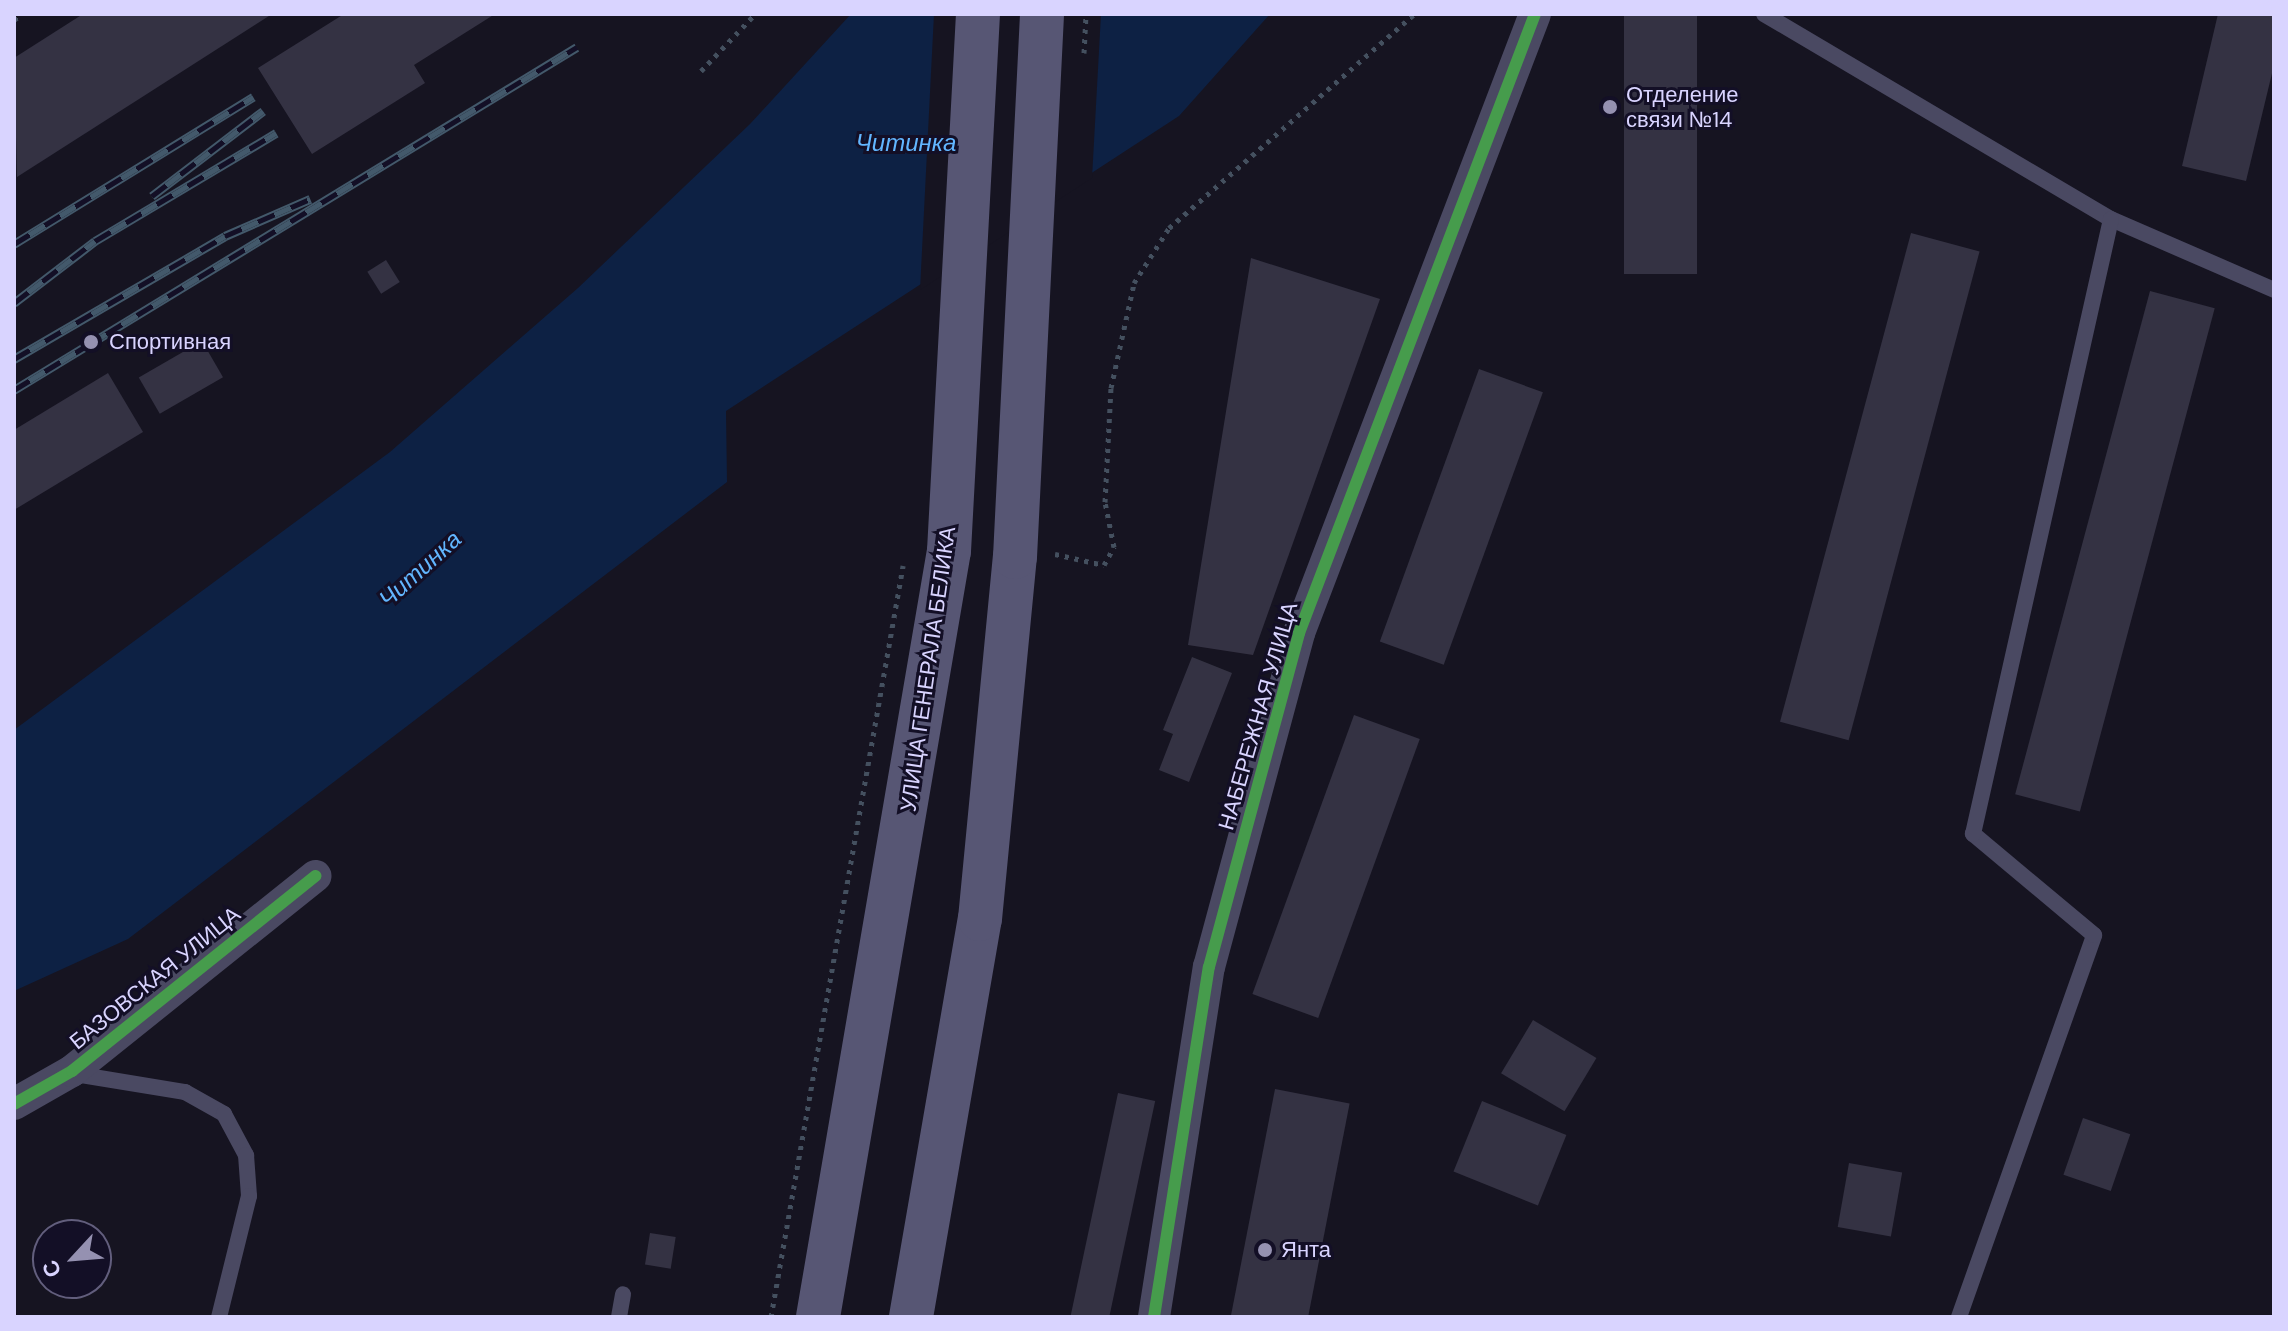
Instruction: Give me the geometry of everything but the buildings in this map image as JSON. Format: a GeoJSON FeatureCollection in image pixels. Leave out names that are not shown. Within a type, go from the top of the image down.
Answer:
{"type":"FeatureCollection","features":[{"type":"Feature","properties":{"kind":"main road","name":"УЛИЦА ГЕНЕРАЛА БЕЛИКА"},"geometry":{"type":"LineString","coordinates":[[818,1317],[928,553],[978,14]]}},
{"type":"Feature","properties":{"kind":"main road"},"geometry":{"type":"LineString","coordinates":[[911,1317],[980,919],[1035,556],[1042,14]]}},
{"type":"Feature","properties":{"kind":"street","name":"НАБЕРЕЖНАЯ УЛИЦА"},"geometry":{"type":"LineString","coordinates":[[1154,1317],[1209,967],[1299,633],[1535,14]]}},
{"type":"Feature","properties":{"kind":"street","name":"БАЗОВСКАЯ УЛИЦА"},"geometry":{"type":"LineString","coordinates":[[14,1104],[69,1072],[315,876]]}},
{"type":"Feature","properties":{"kind":"lane"},"geometry":{"type":"LineString","coordinates":[[1764,14],[2111,219],[2274,290]]}},
{"type":"Feature","properties":{"kind":"lane"},"geometry":{"type":"LineString","coordinates":[[1959,1317],[2094,935],[1973,834],[2111,219]]}},
{"type":"Feature","properties":{"kind":"lane"},"geometry":{"type":"LineString","coordinates":[[69,1072],[185,1092],[224,1114],[246,1155],[249,1196],[219,1317]]}},
{"type":"Feature","properties":{"kind":"lane"},"geometry":{"type":"LineString","coordinates":[[619,1317],[623,1294]]}},
{"type":"Feature","properties":{"kind":"path"},"geometry":{"type":"LineString","coordinates":[[14,20],[22,14]]}},
{"type":"Feature","properties":{"kind":"path"},"geometry":{"type":"LineString","coordinates":[[701,71],[755,14]]}},
{"type":"Feature","properties":{"kind":"path"},"geometry":{"type":"LineString","coordinates":[[1035,556],[1104,565],[1114,547],[1105,502],[1111,388],[1134,283],[1169,228],[1414,14]]}},
{"type":"Feature","properties":{"kind":"path"},"geometry":{"type":"LineString","coordinates":[[771,1317],[895,583],[928,553]]}},
{"type":"Feature","properties":{"kind":"water","name":"Читинка"},"geometry":{"type":"Polygon","coordinates":[[[851,14],[1270,14],[1179,116],[726,411],[727,482],[128,939],[14,991],[14,730],[390,452],[578,288],[750,124],[851,14]]]}},
{"type":"Feature","properties":{"kind":"pier"},"geometry":{"type":"Polygon","coordinates":[[[934,14],[1101,14],[1092,178],[920,290],[934,14]]]}},
{"type":"Feature","properties":{"kind":"railway"},"geometry":{"type":"LineString","coordinates":[[14,390],[577,47]]}},
{"type":"Feature","properties":{"kind":"railway"},"geometry":{"type":"LineString","coordinates":[[14,244],[253,97]]}},
{"type":"Feature","properties":{"kind":"railway"},"geometry":{"type":"LineString","coordinates":[[152,196],[263,111]]}},
{"type":"Feature","properties":{"kind":"railway"},"geometry":{"type":"LineString","coordinates":[[14,303],[95,241],[276,133]]}},
{"type":"Feature","properties":{"kind":"railway"},"geometry":{"type":"LineString","coordinates":[[14,359],[225,236],[310,199]]}},
{"type":"Feature","properties":{"kind":"cycle path"},"geometry":{"type":"LineString","coordinates":[[1154,1317],[1209,967],[1299,633],[1535,14]]}},
{"type":"Feature","properties":{"kind":"cycle path"},"geometry":{"type":"LineString","coordinates":[[14,1104],[72,1071],[315,876]]}},
{"type":"Feature","properties":{"kind":"place","name":"Отделение связи №14"},"geometry":{"type":"Point","coordinates":[1610,107]}},
{"type":"Feature","properties":{"kind":"place","name":"Спортивная"},"geometry":{"type":"Point","coordinates":[91,342]}},
{"type":"Feature","properties":{"kind":"place","name":"Янта"},"geometry":{"type":"Point","coordinates":[1265,1250]}}]}
